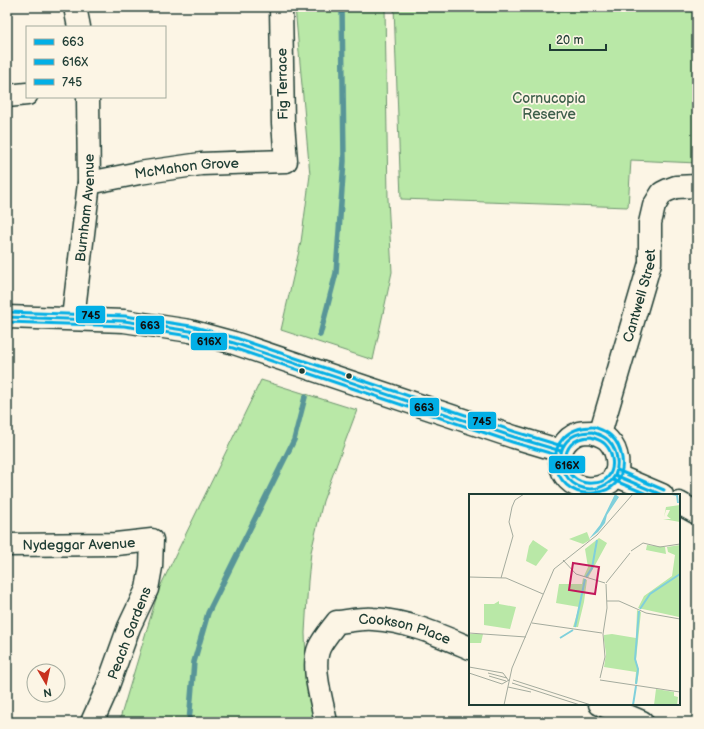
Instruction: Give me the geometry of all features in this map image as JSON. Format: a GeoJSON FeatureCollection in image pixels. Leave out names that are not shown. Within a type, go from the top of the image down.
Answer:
{"type":"FeatureCollection","features":[{"type":"Feature","properties":{"kind":"street"},"geometry":{"type":"LineString","coordinates":[[75,7],[79,26]]}},
{"type":"Feature","properties":{"kind":"street","name":"Fig Terrace"},"geometry":{"type":"LineString","coordinates":[[281,7],[283,123],[286,161]]}},
{"type":"Feature","properties":{"kind":"street"},"geometry":{"type":"LineString","coordinates":[[7,96],[26,94]]}},
{"type":"Feature","properties":{"kind":"street","name":"Burnham Avenue"},"geometry":{"type":"LineString","coordinates":[[74,318],[89,184],[88,98]]}},
{"type":"Feature","properties":{"kind":"street","name":"McMahon Grove"},"geometry":{"type":"LineString","coordinates":[[89,184],[139,173],[201,164],[286,161]]}},
{"type":"Feature","properties":{"kind":"street","name":"Cantwell Street"},"geometry":{"type":"LineString","coordinates":[[600,434],[650,263],[650,223],[654,206],[662,193],[668,190],[676,187],[697,186]]}},
{"type":"Feature","properties":{"kind":"street"},"geometry":{"type":"LineString","coordinates":[[7,317],[74,318],[136,322],[190,331],[514,437],[561,450]]}},
{"type":"Feature","properties":{"kind":"street"},"geometry":{"type":"LineString","coordinates":[[592,432],[600,434],[608,440],[616,452],[618,465],[615,475],[611,481],[598,488],[577,491],[563,472],[560,462],[561,450],[568,440],[580,433],[592,432]]}},
{"type":"Feature","properties":{"kind":"street"},"geometry":{"type":"LineString","coordinates":[[615,475],[660,494]]}},
{"type":"Feature","properties":{"kind":"street"},"geometry":{"type":"LineString","coordinates":[[680,504],[697,513]]}},
{"type":"Feature","properties":{"kind":"street","name":"Nydeggar Avenue"},"geometry":{"type":"LineString","coordinates":[[7,545],[116,544],[152,540]]}},
{"type":"Feature","properties":{"kind":"street","name":"Peach Gardens"},"geometry":{"type":"LineString","coordinates":[[92,722],[106,691],[129,627],[147,589],[151,567],[152,540]]}},
{"type":"Feature","properties":{"kind":"street","name":"Cookson Place"},"geometry":{"type":"LineString","coordinates":[[326,722],[317,671],[317,654],[337,622],[360,619],[389,621],[433,633],[469,648]]}},
{"type":"Feature","properties":{"kind":"street"},"geometry":{"type":"LineString","coordinates":[[602,705],[642,722]]}},
{"type":"Feature","properties":{"kind":"green space"},"geometry":{"type":"Polygon","coordinates":[[[295,7],[385,7],[388,199],[392,272],[373,360],[281,330],[301,242],[310,175],[295,7]]]}},
{"type":"Feature","properties":{"kind":"green space","name":"Cornucopia Reserve"},"geometry":{"type":"Polygon","coordinates":[[[394,7],[697,7],[697,163],[631,160],[628,207],[401,199],[394,7]]]}},
{"type":"Feature","properties":{"kind":"green space"},"geometry":{"type":"Polygon","coordinates":[[[261,380],[357,410],[323,501],[311,552],[305,633],[306,662],[316,722],[119,722],[159,589],[261,380]]]}},
{"type":"Feature","properties":{"kind":"waterway"},"geometry":{"type":"LineString","coordinates":[[320,335],[336,273],[344,161],[342,7]]}},
{"type":"Feature","properties":{"kind":"waterway"},"geometry":{"type":"LineString","coordinates":[[189,722],[194,662],[208,613],[294,440],[305,397]]}},
{"type":"Feature","properties":{"kind":"transit line","name":"745"},"geometry":{"type":"LineString","coordinates":[[7,312],[125,316],[191,326],[236,338],[562,446]]}},
{"type":"Feature","properties":{"kind":"transit line","name":"663"},"geometry":{"type":"LineString","coordinates":[[7,317],[124,321],[190,331],[234,343],[514,437],[561,451]]}},
{"type":"Feature","properties":{"kind":"transit line","name":"616X"},"geometry":{"type":"LineString","coordinates":[[7,322],[124,326],[189,336],[233,348],[512,442],[560,456]]}},
{"type":"Feature","properties":{"kind":"transit line","name":"745"},"geometry":{"type":"LineString","coordinates":[[592,427],[575,430],[563,438],[557,449],[556,462],[559,474],[566,485],[578,492],[594,493],[606,490],[616,483],[622,471],[621,451],[618,445],[608,434],[594,427]]}},
{"type":"Feature","properties":{"kind":"transit line","name":"663"},"geometry":{"type":"LineString","coordinates":[[592,432],[603,436],[612,445],[615,450],[617,469],[612,480],[607,484],[591,489],[578,486],[568,479],[562,467],[561,455],[565,444],[575,435],[592,432]]}},
{"type":"Feature","properties":{"kind":"transit line","name":"616X"},"geometry":{"type":"LineString","coordinates":[[591,437],[605,444],[612,456],[612,470],[610,474],[603,481],[595,483],[582,482],[574,477],[568,470],[566,461],[567,452],[571,445],[579,439],[591,437]]}},
{"type":"Feature","properties":{"kind":"transit line","name":"745"},"geometry":{"type":"LineString","coordinates":[[617,470],[664,490]]}},
{"type":"Feature","properties":{"kind":"transit line","name":"663"},"geometry":{"type":"LineString","coordinates":[[615,475],[660,494]]}},
{"type":"Feature","properties":{"kind":"transit line","name":"616X"},"geometry":{"type":"LineString","coordinates":[[613,480],[647,494]]}}]}
